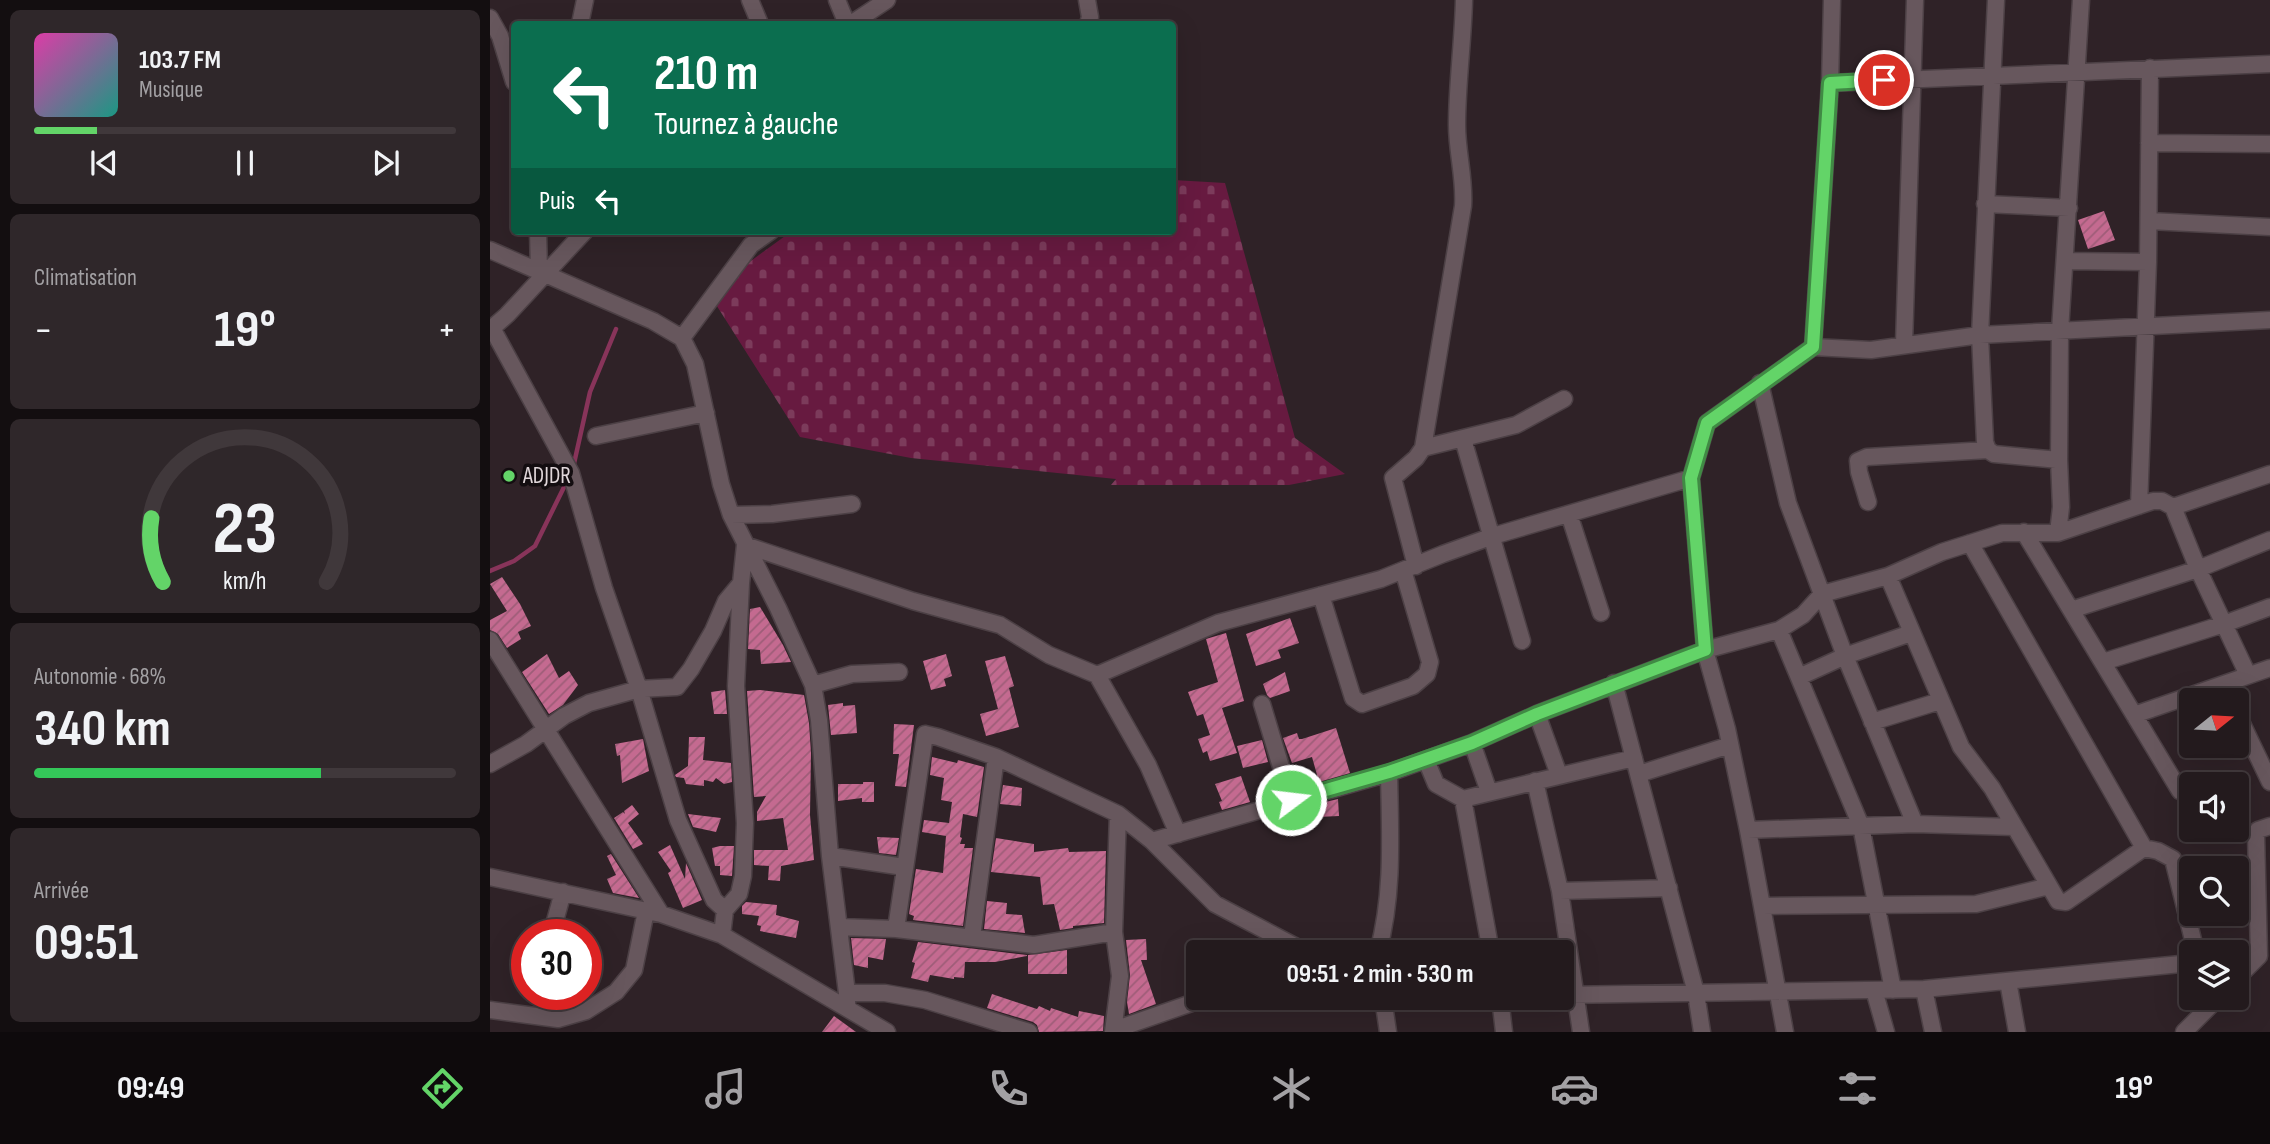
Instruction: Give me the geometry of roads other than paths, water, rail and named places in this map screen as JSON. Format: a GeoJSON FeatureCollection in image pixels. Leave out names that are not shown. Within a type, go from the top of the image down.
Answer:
{"type":"FeatureCollection","features":[{"type":"Feature","properties":{"kind":"street"},"geometry":{"type":"LineString","coordinates":[[581,21],[585,0]]}},
{"type":"Feature","properties":{"kind":"street"},"geometry":{"type":"LineString","coordinates":[[750,0],[759,21]]}},
{"type":"Feature","properties":{"kind":"street"},"geometry":{"type":"LineString","coordinates":[[837,0],[848,21]]}},
{"type":"Feature","properties":{"kind":"street"},"geometry":{"type":"LineString","coordinates":[[854,21],[887,0]]}},
{"type":"Feature","properties":{"kind":"street"},"geometry":{"type":"LineString","coordinates":[[1087,0],[1088,21]]}},
{"type":"Feature","properties":{"kind":"street"},"geometry":{"type":"LineString","coordinates":[[1321,595],[1353,698],[1362,704],[1413,686],[1427,674],[1430,662],[1393,478],[1416,458],[1423,448],[1464,206],[1465,187],[1458,152],[1457,124],[1464,0]]}},
{"type":"Feature","properties":{"kind":"street"},"geometry":{"type":"LineString","coordinates":[[1813,347],[1830,83],[1832,0]]}},
{"type":"Feature","properties":{"kind":"street"},"geometry":{"type":"LineString","coordinates":[[1904,344],[1914,0]]}},
{"type":"Feature","properties":{"kind":"street"},"geometry":{"type":"LineString","coordinates":[[1996,0],[1980,335],[1985,442],[1994,454],[2059,460]]}},
{"type":"Feature","properties":{"kind":"street"},"geometry":{"type":"LineString","coordinates":[[2059,533],[2060,331],[2081,0]]}},
{"type":"Feature","properties":{"kind":"street"},"geometry":{"type":"LineString","coordinates":[[490,18],[511,72]]}},
{"type":"Feature","properties":{"kind":"street"},"geometry":{"type":"LineString","coordinates":[[1830,83],[2270,64]]}},
{"type":"Feature","properties":{"kind":"street"},"geometry":{"type":"LineString","coordinates":[[2139,506],[2148,262],[2150,68]]}},
{"type":"Feature","properties":{"kind":"street"},"geometry":{"type":"LineString","coordinates":[[2149,143],[2270,144]]}},
{"type":"Feature","properties":{"kind":"street"},"geometry":{"type":"LineString","coordinates":[[1985,204],[2069,208]]}},
{"type":"Feature","properties":{"kind":"street"},"geometry":{"type":"LineString","coordinates":[[2148,221],[2270,228]]}},
{"type":"Feature","properties":{"kind":"street"},"geometry":{"type":"LineString","coordinates":[[538,235],[542,273]]}},
{"type":"Feature","properties":{"kind":"street"},"geometry":{"type":"LineString","coordinates":[[580,235],[542,273],[508,315],[491,329],[571,473],[604,588],[639,689],[678,820],[714,900],[725,910]]}},
{"type":"Feature","properties":{"kind":"street"},"geometry":{"type":"LineString","coordinates":[[682,338],[751,245],[765,235]]}},
{"type":"Feature","properties":{"kind":"street"},"geometry":{"type":"LineString","coordinates":[[490,250],[653,320],[682,338],[695,363],[721,484],[731,515],[813,685],[819,720],[830,856],[847,1000]]}},
{"type":"Feature","properties":{"kind":"street"},"geometry":{"type":"LineString","coordinates":[[2066,261],[2148,262]]}},
{"type":"Feature","properties":{"kind":"street"},"geometry":{"type":"LineString","coordinates":[[1785,1032],[1748,830],[1730,745],[1705,650],[1691,478],[1707,423],[1813,347],[1871,350],[1980,335],[2270,320]]}},
{"type":"Feature","properties":{"kind":"street"},"geometry":{"type":"LineString","coordinates":[[1760,383],[1788,503],[1845,656],[1914,824]]}},
{"type":"Feature","properties":{"kind":"street"},"geometry":{"type":"LineString","coordinates":[[1423,448],[1516,425],[1564,399]]}},
{"type":"Feature","properties":{"kind":"street"},"geometry":{"type":"LineString","coordinates":[[596,436],[706,413]]}},
{"type":"Feature","properties":{"kind":"street"},"geometry":{"type":"LineString","coordinates":[[1463,439],[1522,641]]}},
{"type":"Feature","properties":{"kind":"street"},"geometry":{"type":"LineString","coordinates":[[1868,502],[1858,461],[1867,457],[1989,450]]}},
{"type":"Feature","properties":{"kind":"street"},"geometry":{"type":"LineString","coordinates":[[2173,507],[2270,474]]}},
{"type":"Feature","properties":{"kind":"street"},"geometry":{"type":"LineString","coordinates":[[1097,676],[1218,624],[1381,579],[1493,536],[1691,478]]}},
{"type":"Feature","properties":{"kind":"street"},"geometry":{"type":"LineString","coordinates":[[1152,841],[1426,760],[1614,683],[1705,650],[1779,630],[1803,615],[1822,594],[1888,576],[1942,552],[2001,533],[2059,533],[2162,501],[2173,507],[2248,676]]}},
{"type":"Feature","properties":{"kind":"street"},"geometry":{"type":"LineString","coordinates":[[731,515],[772,514],[852,504]]}},
{"type":"Feature","properties":{"kind":"street"},"geometry":{"type":"LineString","coordinates":[[1569,514],[1601,613]]}},
{"type":"Feature","properties":{"kind":"street"},"geometry":{"type":"LineString","coordinates":[[2024,532],[2179,789]]}},
{"type":"Feature","properties":{"kind":"street"},"geometry":{"type":"LineString","coordinates":[[2071,610],[2199,569],[2270,540]]}},
{"type":"Feature","properties":{"kind":"street"},"geometry":{"type":"LineString","coordinates":[[1970,543],[2144,848]]}},
{"type":"Feature","properties":{"kind":"street"},"geometry":{"type":"LineString","coordinates":[[722,935],[725,910],[739,894],[743,876],[744,822],[736,686],[745,545]]}},
{"type":"Feature","properties":{"kind":"street"},"geometry":{"type":"LineString","coordinates":[[745,545],[913,601],[1000,625],[1049,655],[1097,676],[1148,765],[1178,834]]}},
{"type":"Feature","properties":{"kind":"street"},"geometry":{"type":"LineString","coordinates":[[1888,576],[1961,747],[1992,788],[2058,901],[2066,902],[2144,848],[2158,851],[2173,859],[2193,940]]}},
{"type":"Feature","properties":{"kind":"street"},"geometry":{"type":"LineString","coordinates":[[490,764],[589,703],[639,689],[673,689],[679,685],[713,631],[726,601],[741,583]]}},
{"type":"Feature","properties":{"kind":"street"},"geometry":{"type":"LineString","coordinates":[[2103,662],[2270,607]]}},
{"type":"Feature","properties":{"kind":"street"},"geometry":{"type":"LineString","coordinates":[[1779,630],[1861,826],[1893,990]]}},
{"type":"Feature","properties":{"kind":"street"},"geometry":{"type":"LineString","coordinates":[[1799,677],[1845,656],[1912,633]]}},
{"type":"Feature","properties":{"kind":"street"},"geometry":{"type":"LineString","coordinates":[[490,640],[546,728],[654,913],[635,970],[617,992],[586,1011],[558,1019],[490,1010]]}},
{"type":"Feature","properties":{"kind":"street"},"geometry":{"type":"LineString","coordinates":[[2134,715],[2270,668]]}},
{"type":"Feature","properties":{"kind":"street"},"geometry":{"type":"LineString","coordinates":[[813,685],[852,674],[899,672]]}},
{"type":"Feature","properties":{"kind":"street"},"geometry":{"type":"LineString","coordinates":[[1614,683],[1696,993],[1702,1032]]}},
{"type":"Feature","properties":{"kind":"street"},"geometry":{"type":"LineString","coordinates":[[2224,684],[2226,688]]}},
{"type":"Feature","properties":{"kind":"street"},"geometry":{"type":"LineString","coordinates":[[1872,722],[1940,701]]}},
{"type":"Feature","properties":{"kind":"street"},"geometry":{"type":"LineString","coordinates":[[1262,704],[1291,800]]}},
{"type":"Feature","properties":{"kind":"street"},"geometry":{"type":"LineString","coordinates":[[1537,714],[1559,775]]}},
{"type":"Feature","properties":{"kind":"street"},"geometry":{"type":"LineString","coordinates":[[896,929],[924,734],[996,758],[1118,814],[1152,841],[1214,904],[1283,940]]}},
{"type":"Feature","properties":{"kind":"street"},"geometry":{"type":"LineString","coordinates":[[2249,738],[2270,782]]}},
{"type":"Feature","properties":{"kind":"street"},"geometry":{"type":"LineString","coordinates":[[1472,743],[1489,792]]}},
{"type":"Feature","properties":{"kind":"street"},"geometry":{"type":"LineString","coordinates":[[1639,774],[1730,745]]}},
{"type":"Feature","properties":{"kind":"street"},"geometry":{"type":"LineString","coordinates":[[972,937],[996,758]]}},
{"type":"Feature","properties":{"kind":"street"},"geometry":{"type":"LineString","coordinates":[[1426,760],[1436,784],[1463,799],[1634,758]]}},
{"type":"Feature","properties":{"kind":"street"},"geometry":{"type":"LineString","coordinates":[[1381,940],[1386,923],[1390,876],[1389,772]]}},
{"type":"Feature","properties":{"kind":"street"},"geometry":{"type":"LineString","coordinates":[[1535,781],[1560,891],[1565,940]]}},
{"type":"Feature","properties":{"kind":"street"},"geometry":{"type":"LineString","coordinates":[[1463,799],[1489,940]]}},
{"type":"Feature","properties":{"kind":"street"},"geometry":{"type":"LineString","coordinates":[[1118,814],[1114,932],[1120,976],[1113,1031],[1186,1005]]}},
{"type":"Feature","properties":{"kind":"street"},"geometry":{"type":"LineString","coordinates":[[1748,830],[1914,824],[2014,827]]}},
{"type":"Feature","properties":{"kind":"street"},"geometry":{"type":"LineString","coordinates":[[2249,968],[2264,956],[2256,834],[2258,830],[2270,827]]}},
{"type":"Feature","properties":{"kind":"street"},"geometry":{"type":"LineString","coordinates":[[830,856],[904,867]]}},
{"type":"Feature","properties":{"kind":"street"},"geometry":{"type":"LineString","coordinates":[[490,877],[654,913],[722,935],[847,1000],[887,1032]]}},
{"type":"Feature","properties":{"kind":"street"},"geometry":{"type":"LineString","coordinates":[[1762,906],[1976,904],[2049,886]]}},
{"type":"Feature","properties":{"kind":"street"},"geometry":{"type":"LineString","coordinates":[[1560,891],[1669,888]]}},
{"type":"Feature","properties":{"kind":"street"},"geometry":{"type":"LineString","coordinates":[[556,919],[563,892]]}},
{"type":"Feature","properties":{"kind":"street"},"geometry":{"type":"LineString","coordinates":[[839,927],[896,929],[1034,945],[1114,932]]}},
{"type":"Feature","properties":{"kind":"street"},"geometry":{"type":"LineString","coordinates":[[1574,995],[1924,989],[2179,963]]}},
{"type":"Feature","properties":{"kind":"street"},"geometry":{"type":"LineString","coordinates":[[2008,982],[2017,1032]]}},
{"type":"Feature","properties":{"kind":"street"},"geometry":{"type":"LineString","coordinates":[[1924,989],[1933,1032]]}},
{"type":"Feature","properties":{"kind":"street"},"geometry":{"type":"LineString","coordinates":[[1874,990],[1886,1032]]}},
{"type":"Feature","properties":{"kind":"street"},"geometry":{"type":"LineString","coordinates":[[847,1000],[885,993],[925,1000],[1029,1032]]}},
{"type":"Feature","properties":{"kind":"street"},"geometry":{"type":"LineString","coordinates":[[1574,1008],[1581,1032]]}},
{"type":"Feature","properties":{"kind":"street"},"geometry":{"type":"LineString","coordinates":[[1385,1010],[1388,1032]]}},
{"type":"Feature","properties":{"kind":"street"},"geometry":{"type":"LineString","coordinates":[[1501,1010],[1504,1032]]}},
{"type":"Feature","properties":{"kind":"street"},"geometry":{"type":"LineString","coordinates":[[2184,1032],[2206,1010]]}},
{"type":"Feature","properties":{"kind":"waterway"},"geometry":{"type":"LineString","coordinates":[[573,468],[590,392],[616,329]]}},
{"type":"Feature","properties":{"kind":"waterway"},"geometry":{"type":"LineString","coordinates":[[490,571],[514,561],[535,546],[568,479]]}},
{"type":"Feature","properties":{"kind":"place","name":"ADJDR"},"geometry":{"type":"Point","coordinates":[509,476]}}]}
